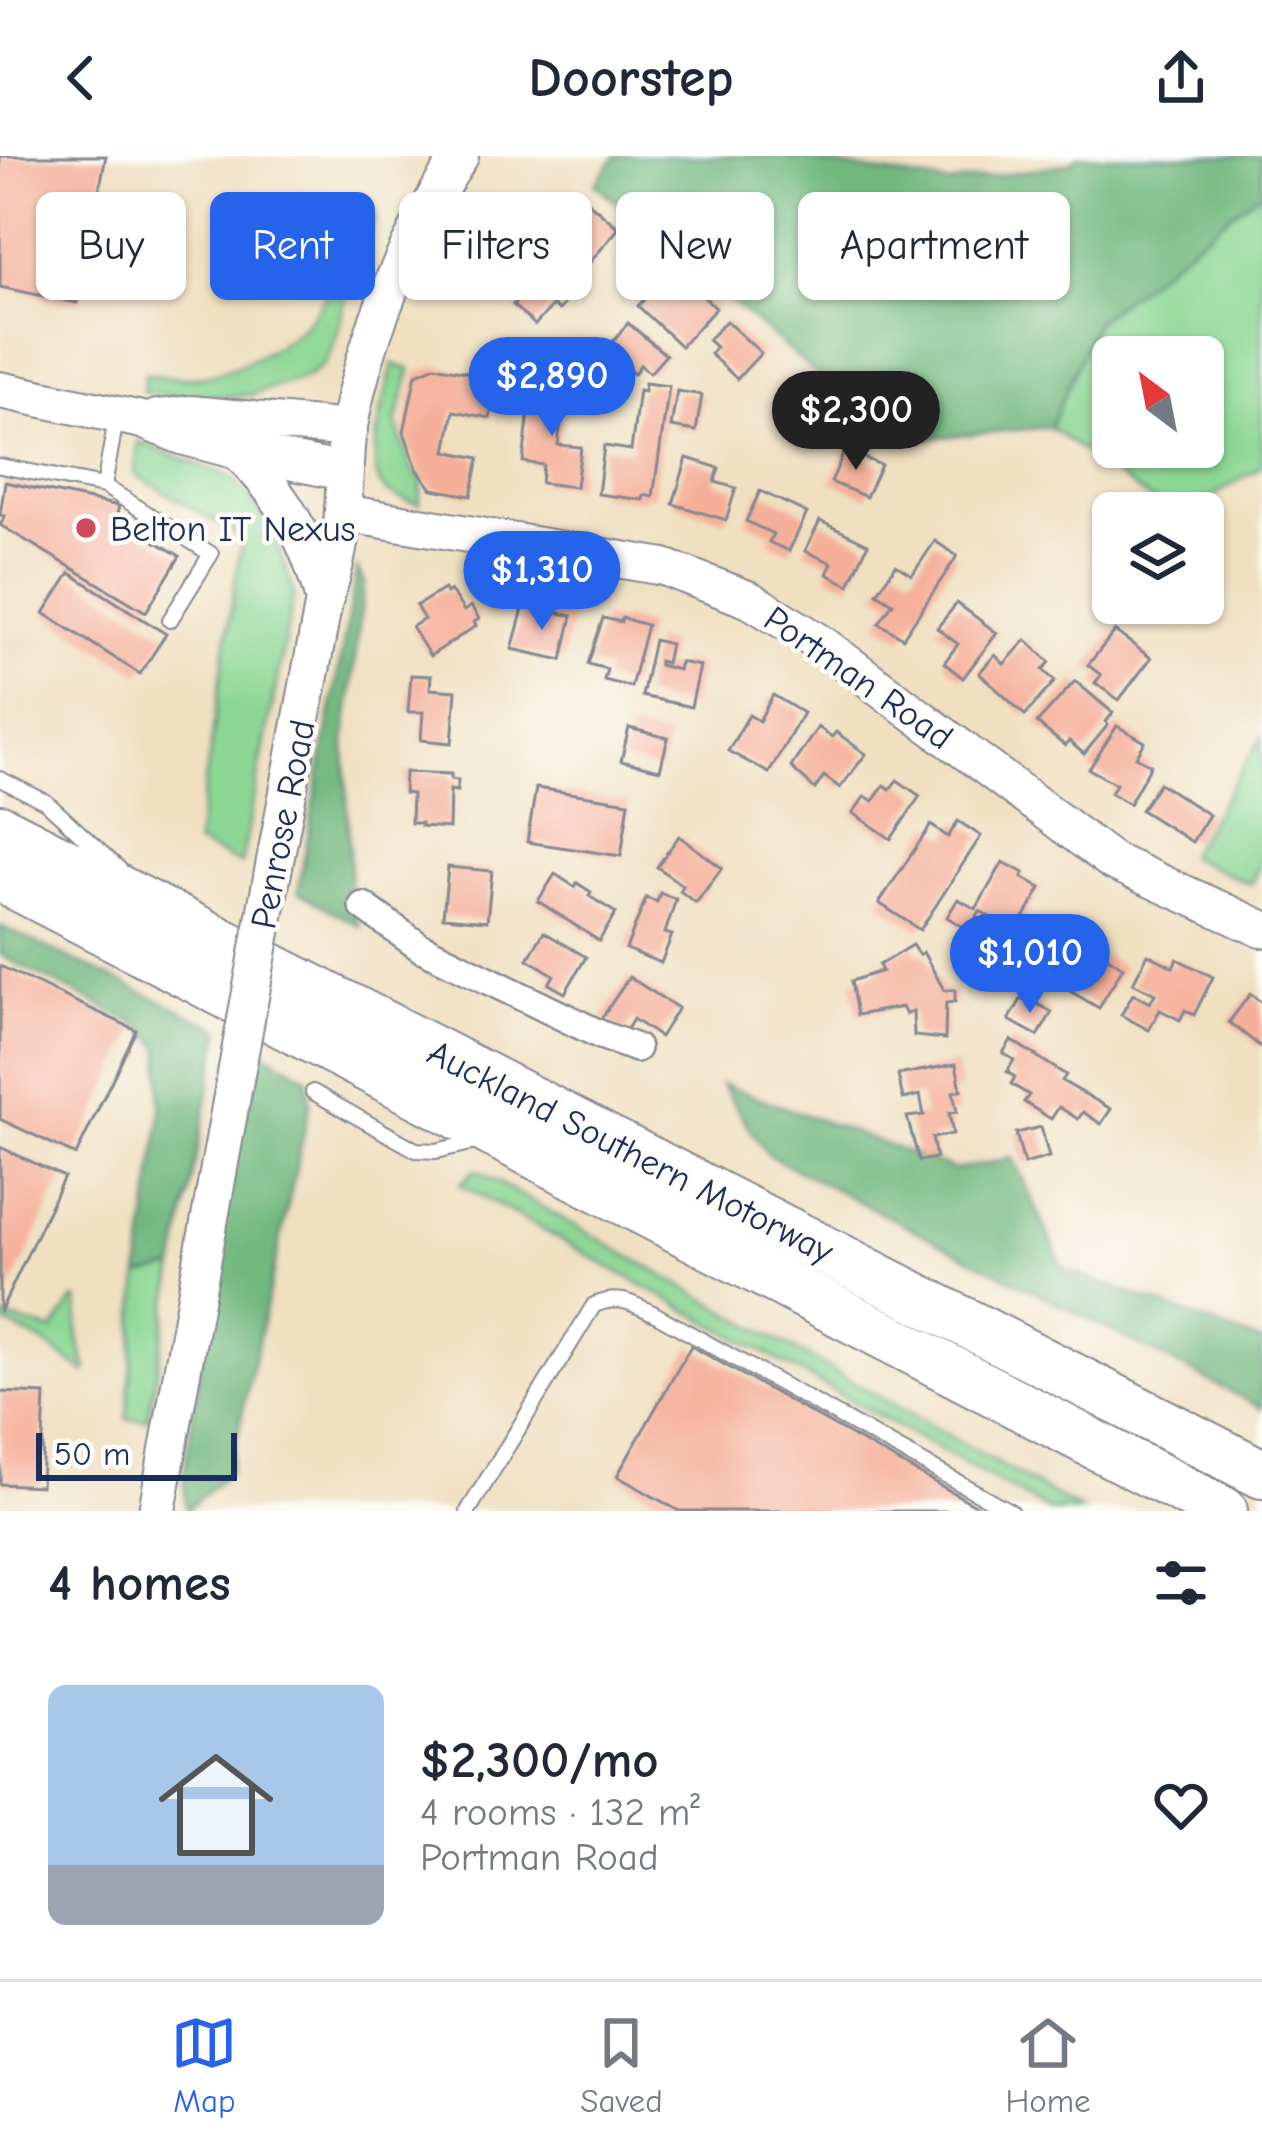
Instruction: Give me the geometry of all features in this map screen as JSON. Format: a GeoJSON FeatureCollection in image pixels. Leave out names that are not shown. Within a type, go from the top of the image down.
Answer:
{"type":"FeatureCollection","features":[{"type":"Feature","properties":{"kind":"highway","name":"Auckland Southern Motorway"},"geometry":{"type":"LineString","coordinates":[[0,829],[1262,1474]]}},
{"type":"Feature","properties":{"kind":"highway","name":"Auckland Southern Motorway"},"geometry":{"type":"LineString","coordinates":[[0,877],[1223,1511]]}},
{"type":"Feature","properties":{"kind":"main road","name":"Penrose Road"},"geometry":{"type":"LineString","coordinates":[[157,1511],[324,601],[334,573],[356,390],[397,269],[460,156]]}},
{"type":"Feature","properties":{"kind":"main road"},"geometry":{"type":"LineString","coordinates":[[0,390],[129,417],[238,451],[345,472]]}},
{"type":"Feature","properties":{"kind":"main road"},"geometry":{"type":"LineString","coordinates":[[129,417],[190,414],[350,429]]}},
{"type":"Feature","properties":{"kind":"main road"},"geometry":{"type":"LineString","coordinates":[[238,451],[283,500],[304,538],[324,601]]}},
{"type":"Feature","properties":{"kind":"main road","name":"Portman Road"},"geometry":{"type":"LineString","coordinates":[[343,514],[664,567],[750,600],[819,642],[1112,861],[1262,929]]}},
{"type":"Feature","properties":{"kind":"street"},"geometry":{"type":"LineString","coordinates":[[363,906],[420,947],[636,1048]]}},
{"type":"Feature","properties":{"kind":"lane"},"geometry":{"type":"LineString","coordinates":[[104,485],[129,417]]}},
{"type":"Feature","properties":{"kind":"lane"},"geometry":{"type":"LineString","coordinates":[[0,466],[104,485],[211,554],[170,620]]}},
{"type":"Feature","properties":{"kind":"lane"},"geometry":{"type":"LineString","coordinates":[[0,778],[46,802],[170,915]]}},
{"type":"Feature","properties":{"kind":"lane"},"geometry":{"type":"LineString","coordinates":[[314,1092],[416,1150],[436,1151],[502,1136]]}},
{"type":"Feature","properties":{"kind":"lane"},"geometry":{"type":"LineString","coordinates":[[468,1511],[594,1305],[610,1298],[653,1313],[1010,1511]]}},
{"type":"Feature","properties":{"kind":"green space"},"geometry":{"type":"Polygon","coordinates":[[[616,156],[779,156],[950,184],[1070,163],[1078,156],[1262,156],[1262,194],[1096,321],[1050,427],[894,441],[730,300],[774,300],[774,192],[616,192],[616,202],[595,184],[616,156]]]}},
{"type":"Feature","properties":{"kind":"green space"},"geometry":{"type":"Polygon","coordinates":[[[1262,194],[1262,466],[1220,492],[1140,492],[1106,468],[1224,468],[1224,336],[1092,336],[1092,458],[1050,428],[1096,321],[1262,194]]]}},
{"type":"Feature","properties":{"kind":"green space"},"geometry":{"type":"Polygon","coordinates":[[[323,300],[345,300],[325,363],[309,376],[250,395],[186,397],[143,392],[145,374],[201,377],[267,352],[291,337],[323,300]]]}},
{"type":"Feature","properties":{"kind":"green space"},"geometry":{"type":"Polygon","coordinates":[[[393,364],[411,370],[396,422],[411,468],[422,482],[419,504],[391,494],[377,478],[378,428],[393,364]]]}},
{"type":"Feature","properties":{"kind":"green space"},"geometry":{"type":"Polygon","coordinates":[[[138,442],[229,476],[254,501],[272,529],[294,593],[241,864],[196,843],[242,538],[135,474],[138,442]]]}},
{"type":"Feature","properties":{"kind":"green space"},"geometry":{"type":"Polygon","coordinates":[[[357,569],[364,583],[345,742],[351,908],[360,926],[298,892],[357,569]]]}},
{"type":"Feature","properties":{"kind":"green space"},"geometry":{"type":"Polygon","coordinates":[[[1262,737],[1262,861],[1250,884],[1188,856],[1262,737]]]}},
{"type":"Feature","properties":{"kind":"green space"},"geometry":{"type":"Polygon","coordinates":[[[0,926],[221,1029],[175,1268],[139,1276],[161,1117],[161,1047],[140,1026],[0,955],[0,926]]]}},
{"type":"Feature","properties":{"kind":"green space"},"geometry":{"type":"Polygon","coordinates":[[[261,1050],[308,1078],[310,1104],[229,1473],[186,1510],[184,1473],[241,1090],[253,1095],[261,1050]]]}},
{"type":"Feature","properties":{"kind":"green space"},"geometry":{"type":"Polygon","coordinates":[[[721,1084],[955,1170],[1013,1158],[1064,1269],[1262,1342],[1262,1408],[768,1155],[721,1084]]]}},
{"type":"Feature","properties":{"kind":"green space"},"geometry":{"type":"Polygon","coordinates":[[[476,1170],[1082,1511],[1050,1511],[460,1184],[476,1170]]]}},
{"type":"Feature","properties":{"kind":"green space"},"geometry":{"type":"Polygon","coordinates":[[[175,1268],[148,1420],[127,1419],[139,1276],[175,1268]]]}},
{"type":"Feature","properties":{"kind":"green space"},"geometry":{"type":"Polygon","coordinates":[[[74,1299],[78,1300],[78,1340],[85,1372],[41,1341],[0,1321],[0,1316],[53,1331],[74,1299]]]}},
{"type":"Feature","properties":{"kind":"building"},"geometry":{"type":"Polygon","coordinates":[[[0,156],[106,156],[99,192],[36,192],[36,294],[0,287],[0,156]]]}},
{"type":"Feature","properties":{"kind":"building"},"geometry":{"type":"Polygon","coordinates":[[[592,206],[616,226],[592,260],[592,206]]]}},
{"type":"Feature","properties":{"kind":"building"},"geometry":{"type":"Polygon","coordinates":[[[517,300],[568,300],[559,310],[553,305],[535,325],[513,305],[517,300]]]}},
{"type":"Feature","properties":{"kind":"building"},"geometry":{"type":"Polygon","coordinates":[[[644,300],[707,300],[716,308],[681,346],[638,306],[644,300]]]}},
{"type":"Feature","properties":{"kind":"building"},"geometry":{"type":"Polygon","coordinates":[[[726,321],[761,353],[737,379],[710,354],[716,347],[708,340],[726,321]]]}},
{"type":"Feature","properties":{"kind":"building"},"geometry":{"type":"Polygon","coordinates":[[[628,323],[666,355],[650,373],[640,365],[634,374],[606,350],[628,323]]]}},
{"type":"Feature","properties":{"kind":"building"},"geometry":{"type":"Polygon","coordinates":[[[435,366],[497,378],[490,418],[454,411],[446,451],[479,458],[471,496],[432,489],[417,469],[404,432],[416,374],[435,366]]]}},
{"type":"Feature","properties":{"kind":"building"},"geometry":{"type":"Polygon","coordinates":[[[645,383],[669,386],[653,497],[598,494],[604,446],[631,450],[639,390],[644,391],[645,383]]]}},
{"type":"Feature","properties":{"kind":"building"},"geometry":{"type":"Polygon","coordinates":[[[550,386],[575,388],[572,413],[562,412],[558,445],[581,447],[576,487],[541,483],[543,465],[523,462],[530,403],[535,404],[535,397],[548,399],[550,386]]]}},
{"type":"Feature","properties":{"kind":"building"},"geometry":{"type":"Polygon","coordinates":[[[677,391],[702,395],[696,431],[671,427],[677,391]]]}},
{"type":"Feature","properties":{"kind":"building"},"geometry":{"type":"Polygon","coordinates":[[[845,450],[881,465],[866,497],[831,482],[845,450]]]}},
{"type":"Feature","properties":{"kind":"building"},"geometry":{"type":"Polygon","coordinates":[[[687,458],[719,468],[715,482],[736,488],[726,520],[673,504],[687,458]]]}},
{"type":"Feature","properties":{"kind":"building"},"geometry":{"type":"Polygon","coordinates":[[[5,482],[119,506],[116,518],[180,556],[146,612],[0,525],[5,516],[0,515],[5,482]]]}},
{"type":"Feature","properties":{"kind":"building"},"geometry":{"type":"Polygon","coordinates":[[[760,491],[807,513],[789,551],[769,542],[773,534],[746,521],[760,491]]]}},
{"type":"Feature","properties":{"kind":"building"},"geometry":{"type":"Polygon","coordinates":[[[820,521],[868,544],[849,585],[827,574],[832,563],[805,551],[820,521]]]}},
{"type":"Feature","properties":{"kind":"building"},"geometry":{"type":"Polygon","coordinates":[[[935,541],[957,556],[903,638],[879,623],[893,603],[877,593],[896,565],[912,575],[935,541]]]}},
{"type":"Feature","properties":{"kind":"building"},"geometry":{"type":"Polygon","coordinates":[[[70,573],[166,634],[140,674],[44,613],[70,573]]]}},
{"type":"Feature","properties":{"kind":"building"},"geometry":{"type":"Polygon","coordinates":[[[444,589],[446,593],[450,590],[464,611],[471,606],[479,619],[476,626],[430,656],[412,627],[424,619],[416,606],[444,589]]]}},
{"type":"Feature","properties":{"kind":"building"},"geometry":{"type":"Polygon","coordinates":[[[957,603],[997,633],[963,678],[944,663],[958,644],[937,628],[957,603]]]}},
{"type":"Feature","properties":{"kind":"building"},"geometry":{"type":"Polygon","coordinates":[[[524,605],[572,616],[562,660],[512,649],[524,605]]]}},
{"type":"Feature","properties":{"kind":"building"},"geometry":{"type":"Polygon","coordinates":[[[603,618],[647,625],[631,687],[604,680],[607,669],[588,664],[603,618]]]}},
{"type":"Feature","properties":{"kind":"building"},"geometry":{"type":"Polygon","coordinates":[[[1115,631],[1151,658],[1119,700],[1095,683],[1101,675],[1088,665],[1115,631]]]}},
{"type":"Feature","properties":{"kind":"building"},"geometry":{"type":"Polygon","coordinates":[[[654,640],[670,644],[666,663],[659,661],[659,665],[678,670],[680,662],[700,666],[691,707],[642,696],[654,640]]]}},
{"type":"Feature","properties":{"kind":"building"},"geometry":{"type":"Polygon","coordinates":[[[1026,640],[1050,662],[1043,670],[1055,681],[1025,715],[979,673],[995,655],[1004,664],[1026,640]]]}},
{"type":"Feature","properties":{"kind":"building"},"geometry":{"type":"Polygon","coordinates":[[[411,675],[431,676],[430,689],[456,691],[452,743],[421,740],[423,712],[408,712],[411,675]]]}},
{"type":"Feature","properties":{"kind":"building"},"geometry":{"type":"Polygon","coordinates":[[[1075,681],[1113,713],[1084,754],[1069,741],[1065,746],[1037,723],[1075,681]]]}},
{"type":"Feature","properties":{"kind":"building"},"geometry":{"type":"Polygon","coordinates":[[[773,695],[803,713],[769,773],[728,751],[749,715],[759,721],[773,695]]]}},
{"type":"Feature","properties":{"kind":"building"},"geometry":{"type":"Polygon","coordinates":[[[1117,726],[1145,742],[1136,757],[1151,765],[1129,804],[1111,793],[1116,784],[1089,769],[1117,726]]]}},
{"type":"Feature","properties":{"kind":"building"},"geometry":{"type":"Polygon","coordinates":[[[818,727],[832,737],[836,732],[866,754],[840,788],[824,776],[815,789],[791,767],[818,727]]]}},
{"type":"Feature","properties":{"kind":"building"},"geometry":{"type":"Polygon","coordinates":[[[629,728],[668,738],[660,770],[621,761],[629,728]]]}},
{"type":"Feature","properties":{"kind":"building"},"geometry":{"type":"Polygon","coordinates":[[[405,772],[451,774],[451,779],[458,780],[457,791],[450,790],[449,828],[411,823],[412,794],[404,793],[405,772]]]}},
{"type":"Feature","properties":{"kind":"building"},"geometry":{"type":"Polygon","coordinates":[[[897,780],[920,796],[891,839],[853,813],[865,796],[873,801],[884,785],[890,789],[897,780]]]}},
{"type":"Feature","properties":{"kind":"building"},"geometry":{"type":"Polygon","coordinates":[[[1159,783],[1209,815],[1192,842],[1141,810],[1159,783]]]}},
{"type":"Feature","properties":{"kind":"building"},"geometry":{"type":"Polygon","coordinates":[[[536,788],[629,802],[621,856],[527,842],[536,788]]]}},
{"type":"Feature","properties":{"kind":"building"},"geometry":{"type":"Polygon","coordinates":[[[958,821],[981,836],[920,930],[879,903],[931,825],[948,837],[958,821]]]}},
{"type":"Feature","properties":{"kind":"building"},"geometry":{"type":"Polygon","coordinates":[[[679,836],[722,868],[696,903],[680,891],[683,886],[657,867],[679,836]]]}},
{"type":"Feature","properties":{"kind":"building"},"geometry":{"type":"Polygon","coordinates":[[[1003,862],[1041,888],[1016,932],[980,911],[968,930],[947,917],[958,899],[976,909],[1003,862]]]}},
{"type":"Feature","properties":{"kind":"building"},"geometry":{"type":"Polygon","coordinates":[[[448,867],[492,871],[487,921],[443,917],[448,867]]]}},
{"type":"Feature","properties":{"kind":"building"},"geometry":{"type":"Polygon","coordinates":[[[555,874],[575,887],[577,883],[616,913],[599,941],[538,901],[555,874]]]}},
{"type":"Feature","properties":{"kind":"building"},"geometry":{"type":"Polygon","coordinates":[[[660,893],[676,899],[665,933],[672,935],[661,963],[626,949],[646,898],[657,902],[660,893]]]}},
{"type":"Feature","properties":{"kind":"building"},"geometry":{"type":"Polygon","coordinates":[[[544,932],[586,957],[565,993],[549,984],[554,975],[528,959],[544,932]]]}},
{"type":"Feature","properties":{"kind":"building"},"geometry":{"type":"Polygon","coordinates":[[[912,945],[919,955],[923,952],[944,990],[955,990],[955,1002],[946,1003],[945,1039],[914,1036],[913,1011],[906,1015],[902,1007],[857,1015],[851,981],[882,971],[879,965],[912,945]]]}},
{"type":"Feature","properties":{"kind":"building"},"geometry":{"type":"Polygon","coordinates":[[[1067,953],[1096,970],[1105,955],[1123,967],[1099,1008],[1051,980],[1067,953]]]}},
{"type":"Feature","properties":{"kind":"building"},"geometry":{"type":"Polygon","coordinates":[[[1148,954],[1173,967],[1177,959],[1213,977],[1194,1015],[1185,1010],[1180,1020],[1160,1010],[1149,1030],[1121,1015],[1133,994],[1150,1003],[1155,994],[1133,983],[1148,954]]]}},
{"type":"Feature","properties":{"kind":"building"},"geometry":{"type":"Polygon","coordinates":[[[0,966],[136,1030],[76,1155],[0,1119],[0,966]]]}},
{"type":"Feature","properties":{"kind":"building"},"geometry":{"type":"Polygon","coordinates":[[[629,977],[678,1008],[660,1037],[633,1019],[624,1034],[601,1019],[629,977]]]}},
{"type":"Feature","properties":{"kind":"building"},"geometry":{"type":"Polygon","coordinates":[[[1250,994],[1262,1003],[1262,1048],[1229,1022],[1250,994]]]}},
{"type":"Feature","properties":{"kind":"building"},"geometry":{"type":"Polygon","coordinates":[[[1023,996],[1052,1012],[1038,1036],[1009,1020],[1023,996]]]}},
{"type":"Feature","properties":{"kind":"building"},"geometry":{"type":"Polygon","coordinates":[[[1011,1040],[1066,1075],[1062,1081],[1111,1109],[1101,1124],[1083,1112],[1078,1119],[1059,1107],[1051,1119],[1024,1102],[1029,1095],[1011,1084],[1015,1077],[1007,1072],[1014,1060],[1003,1053],[1011,1040]]]}},
{"type":"Feature","properties":{"kind":"building"},"geometry":{"type":"Polygon","coordinates":[[[956,1064],[961,1090],[953,1092],[957,1112],[949,1113],[953,1134],[932,1138],[936,1158],[919,1161],[907,1117],[924,1115],[920,1095],[903,1099],[898,1075],[956,1064]]]}},
{"type":"Feature","properties":{"kind":"building"},"geometry":{"type":"Polygon","coordinates":[[[1041,1127],[1049,1157],[1024,1164],[1016,1133],[1041,1127]]]}},
{"type":"Feature","properties":{"kind":"building"},"geometry":{"type":"Polygon","coordinates":[[[0,1147],[64,1177],[0,1312],[0,1147]]]}},
{"type":"Feature","properties":{"kind":"building"},"geometry":{"type":"Polygon","coordinates":[[[691,1346],[986,1511],[679,1511],[617,1476],[691,1346]]]}},
{"type":"Feature","properties":{"kind":"building"},"geometry":{"type":"Polygon","coordinates":[[[0,1392],[45,1394],[41,1486],[0,1484],[0,1392]]]}},
{"type":"Feature","properties":{"kind":"place","name":"Belton IT Nexus"},"geometry":{"type":"Point","coordinates":[86,528]}}]}
